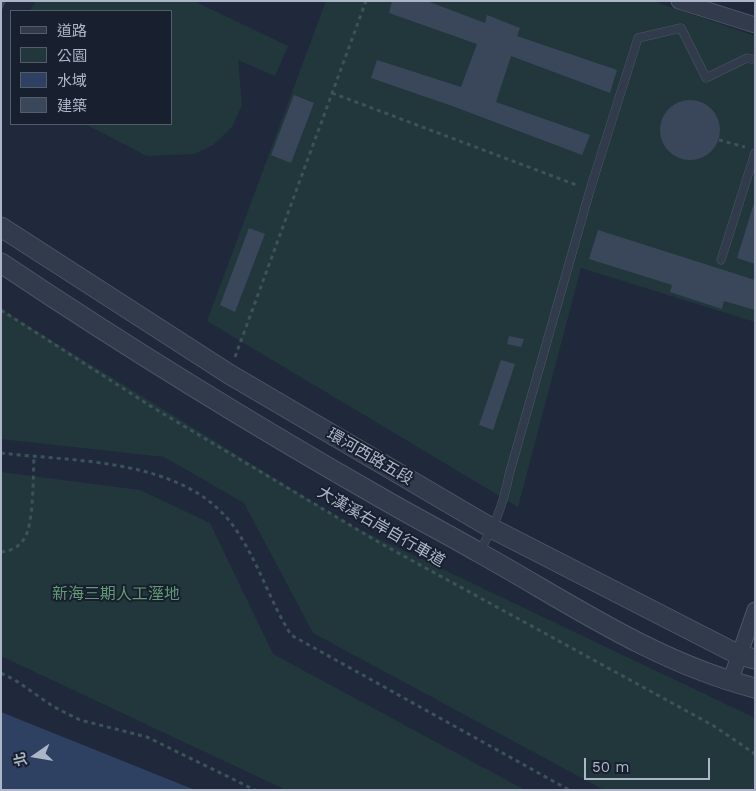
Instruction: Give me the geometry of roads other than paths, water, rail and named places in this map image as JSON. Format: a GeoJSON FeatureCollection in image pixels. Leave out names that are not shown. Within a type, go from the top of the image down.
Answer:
{"type":"FeatureCollection","features":[{"type":"Feature","properties":{"kind":"street"},"geometry":{"type":"LineString","coordinates":[[679,1],[755,25]]}},
{"type":"Feature","properties":{"kind":"street","name":"環河西路五段"},"geometry":{"type":"LineString","coordinates":[[1,227],[229,374],[493,529],[747,657]]}},
{"type":"Feature","properties":{"kind":"street","name":"環河西路五段"},"geometry":{"type":"LineString","coordinates":[[1,263],[88,321],[207,395],[332,470],[479,552],[605,626],[679,662],[730,682],[755,688]]}},
{"type":"Feature","properties":{"kind":"street"},"geometry":{"type":"LineString","coordinates":[[730,682],[747,657],[755,610]]}},
{"type":"Feature","properties":{"kind":"lane"},"geometry":{"type":"LineString","coordinates":[[479,552],[493,529],[503,506],[509,475],[590,190],[638,38],[681,28],[706,78],[746,58],[755,60]]}},
{"type":"Feature","properties":{"kind":"lane"},"geometry":{"type":"LineString","coordinates":[[721,260],[755,151]]}},
{"type":"Feature","properties":{"kind":"water"},"geometry":{"type":"Polygon","coordinates":[[[1,712],[195,790],[1,790],[1,712]]]}},
{"type":"Feature","properties":{"kind":"park label","name":"新海三期人工溼地"},"geometry":{"type":"Point","coordinates":[116,594]}}]}
